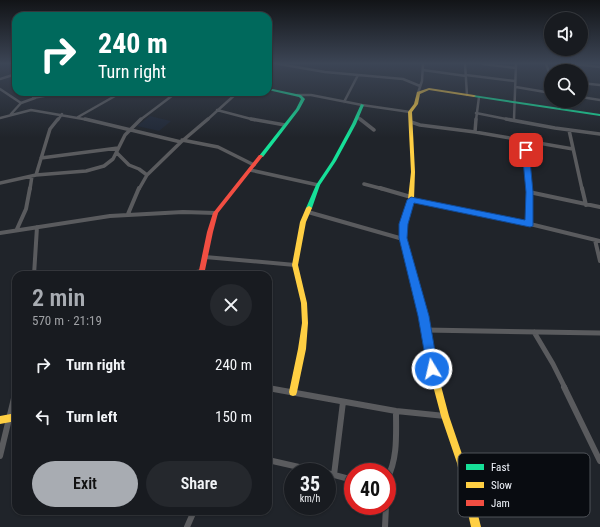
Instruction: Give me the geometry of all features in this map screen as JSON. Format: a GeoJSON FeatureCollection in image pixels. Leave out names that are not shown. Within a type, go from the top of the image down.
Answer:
{"type":"FeatureCollection","features":[{"type":"Feature","properties":{"kind":"street"},"geometry":{"type":"LineString","coordinates":[[0,89],[21,103]]}},
{"type":"Feature","properties":{"kind":"street"},"geometry":{"type":"LineString","coordinates":[[344,102],[351,89]]}},
{"type":"Feature","properties":{"kind":"street"},"geometry":{"type":"LineString","coordinates":[[419,89],[416,104],[410,112],[413,172],[411,199],[404,224],[403,238],[422,309],[432,369],[441,396],[445,416],[458,454]]}},
{"type":"Feature","properties":{"kind":"street"},"geometry":{"type":"LineString","coordinates":[[418,93],[429,89],[479,98],[600,115]]}},
{"type":"Feature","properties":{"kind":"street"},"geometry":{"type":"LineString","coordinates":[[467,89],[467,96]]}},
{"type":"Feature","properties":{"kind":"street"},"geometry":{"type":"LineString","coordinates":[[514,119],[516,89]]}},
{"type":"Feature","properties":{"kind":"street"},"geometry":{"type":"LineString","coordinates":[[525,89],[544,92]]}},
{"type":"Feature","properties":{"kind":"street"},"geometry":{"type":"LineString","coordinates":[[202,271],[211,228],[216,213],[298,109],[302,101],[302,97],[272,90]]}},
{"type":"Feature","properties":{"kind":"street"},"geometry":{"type":"LineString","coordinates":[[296,95],[311,95],[344,102],[410,112]]}},
{"type":"Feature","properties":{"kind":"street"},"geometry":{"type":"LineString","coordinates":[[11,114],[21,103],[38,96]]}},
{"type":"Feature","properties":{"kind":"street"},"geometry":{"type":"LineString","coordinates":[[34,98],[44,96]]}},
{"type":"Feature","properties":{"kind":"street"},"geometry":{"type":"LineString","coordinates":[[78,117],[116,96]]}},
{"type":"Feature","properties":{"kind":"street"},"geometry":{"type":"LineString","coordinates":[[0,183],[34,175],[82,171],[98,168],[111,163],[124,136],[129,130],[172,96]]}},
{"type":"Feature","properties":{"kind":"street"},"geometry":{"type":"LineString","coordinates":[[128,214],[135,196],[147,175],[181,141],[233,96]]}},
{"type":"Feature","properties":{"kind":"street"},"geometry":{"type":"LineString","coordinates":[[475,132],[476,113],[479,98]]}},
{"type":"Feature","properties":{"kind":"street"},"geometry":{"type":"LineString","coordinates":[[588,98],[598,99],[600,105]]}},
{"type":"Feature","properties":{"kind":"street"},"geometry":{"type":"LineString","coordinates":[[293,392],[302,349],[305,323],[304,303],[296,265],[300,236],[318,185],[334,162],[362,105]]}},
{"type":"Feature","properties":{"kind":"street"},"geometry":{"type":"LineString","coordinates":[[0,118],[31,110],[78,117],[129,130],[218,147],[252,167],[318,185]]}},
{"type":"Feature","properties":{"kind":"street"},"geometry":{"type":"LineString","coordinates":[[217,110],[264,122],[285,125]]}},
{"type":"Feature","properties":{"kind":"street"},"geometry":{"type":"LineString","coordinates":[[476,113],[569,130],[600,134]]}},
{"type":"Feature","properties":{"kind":"street"},"geometry":{"type":"LineString","coordinates":[[17,229],[26,209],[34,175],[50,129],[62,114]]}},
{"type":"Feature","properties":{"kind":"street"},"geometry":{"type":"LineString","coordinates":[[357,116],[374,130]]}},
{"type":"Feature","properties":{"kind":"street"},"geometry":{"type":"LineString","coordinates":[[411,122],[420,125],[475,132],[573,149]]}},
{"type":"Feature","properties":{"kind":"street"},"geometry":{"type":"LineString","coordinates":[[569,130],[586,204]]}},
{"type":"Feature","properties":{"kind":"street"},"geometry":{"type":"LineString","coordinates":[[527,141],[526,150],[530,224]]}},
{"type":"Feature","properties":{"kind":"street"},"geometry":{"type":"LineString","coordinates":[[41,158],[118,148]]}},
{"type":"Feature","properties":{"kind":"street"},"geometry":{"type":"LineString","coordinates":[[117,153],[129,165],[139,169],[147,175]]}},
{"type":"Feature","properties":{"kind":"street"},"geometry":{"type":"LineString","coordinates":[[364,184],[411,199],[530,224],[600,241]]}},
{"type":"Feature","properties":{"kind":"street"},"geometry":{"type":"LineString","coordinates":[[529,192],[600,207]]}},
{"type":"Feature","properties":{"kind":"street"},"geometry":{"type":"LineString","coordinates":[[0,232],[128,214],[183,212],[216,213]]}},
{"type":"Feature","properties":{"kind":"street"},"geometry":{"type":"LineString","coordinates":[[308,212],[403,238]]}},
{"type":"Feature","properties":{"kind":"street"},"geometry":{"type":"LineString","coordinates":[[34,271],[37,227]]}},
{"type":"Feature","properties":{"kind":"street"},"geometry":{"type":"LineString","coordinates":[[595,240],[600,260]]}},
{"type":"Feature","properties":{"kind":"street"},"geometry":{"type":"LineString","coordinates":[[205,257],[296,265]]}},
{"type":"Feature","properties":{"kind":"street"},"geometry":{"type":"LineString","coordinates":[[425,330],[600,333]]}},
{"type":"Feature","properties":{"kind":"street"},"geometry":{"type":"LineString","coordinates":[[534,332],[553,364],[600,461]]}},
{"type":"Feature","properties":{"kind":"street"},"geometry":{"type":"LineString","coordinates":[[272,389],[396,411],[445,416]]}},
{"type":"Feature","properties":{"kind":"street"},"geometry":{"type":"LineString","coordinates":[[333,463],[343,402]]}},
{"type":"Feature","properties":{"kind":"street"},"geometry":{"type":"LineString","coordinates":[[394,463],[396,411]]}},
{"type":"Feature","properties":{"kind":"street"},"geometry":{"type":"LineString","coordinates":[[0,420],[12,418]]}},
{"type":"Feature","properties":{"kind":"street"},"geometry":{"type":"LineString","coordinates":[[0,456],[12,421]]}},
{"type":"Feature","properties":{"kind":"street"},"geometry":{"type":"LineString","coordinates":[[272,461],[284,464]]}},
{"type":"Feature","properties":{"kind":"street"},"geometry":{"type":"LineString","coordinates":[[187,527],[192,515]]}},
{"type":"Feature","properties":{"kind":"street"},"geometry":{"type":"LineString","coordinates":[[385,527],[386,515]]}},
{"type":"Feature","properties":{"kind":"street"},"geometry":{"type":"LineString","coordinates":[[474,517],[476,527]]}},
{"type":"Feature","properties":{"kind":"shaded area"},"geometry":{"type":"Polygon","coordinates":[[[150,116],[171,121],[159,131],[137,126],[150,116]]]}},
{"type":"Feature","properties":{"kind":"traffic: fast"},"geometry":{"type":"LineString","coordinates":[[261,156],[298,109],[303,99],[300,96],[272,90]]}},
{"type":"Feature","properties":{"kind":"traffic: fast"},"geometry":{"type":"LineString","coordinates":[[474,96],[600,115]]}},
{"type":"Feature","properties":{"kind":"traffic: fast"},"geometry":{"type":"LineString","coordinates":[[309,208],[318,185],[334,161],[354,124],[362,105]]}},
{"type":"Feature","properties":{"kind":"traffic: slow"},"geometry":{"type":"LineString","coordinates":[[411,199],[413,172],[410,112],[416,104],[418,93],[429,89],[474,96]]}},
{"type":"Feature","properties":{"kind":"traffic: slow"},"geometry":{"type":"LineString","coordinates":[[293,392],[302,349],[305,323],[304,303],[295,265],[303,222],[309,208]]}},
{"type":"Feature","properties":{"kind":"traffic: slow"},"geometry":{"type":"LineString","coordinates":[[436,382],[445,416],[458,454]]}},
{"type":"Feature","properties":{"kind":"traffic: slow"},"geometry":{"type":"LineString","coordinates":[[0,420],[12,418]]}},
{"type":"Feature","properties":{"kind":"traffic: slow"},"geometry":{"type":"LineString","coordinates":[[474,517],[476,527]]}},
{"type":"Feature","properties":{"kind":"traffic: jam"},"geometry":{"type":"LineString","coordinates":[[202,271],[210,232],[216,213],[261,156]]}},
{"type":"Feature","properties":{"kind":"traffic: jam"},"geometry":{"type":"LineString","coordinates":[[411,199],[404,224],[403,239],[423,316],[432,369],[436,382]]}},
{"type":"Feature","properties":{"kind":"route"},"geometry":{"type":"LineString","coordinates":[[432,369],[423,316],[403,238],[404,224],[411,200],[530,224],[526,150]]}}]}
